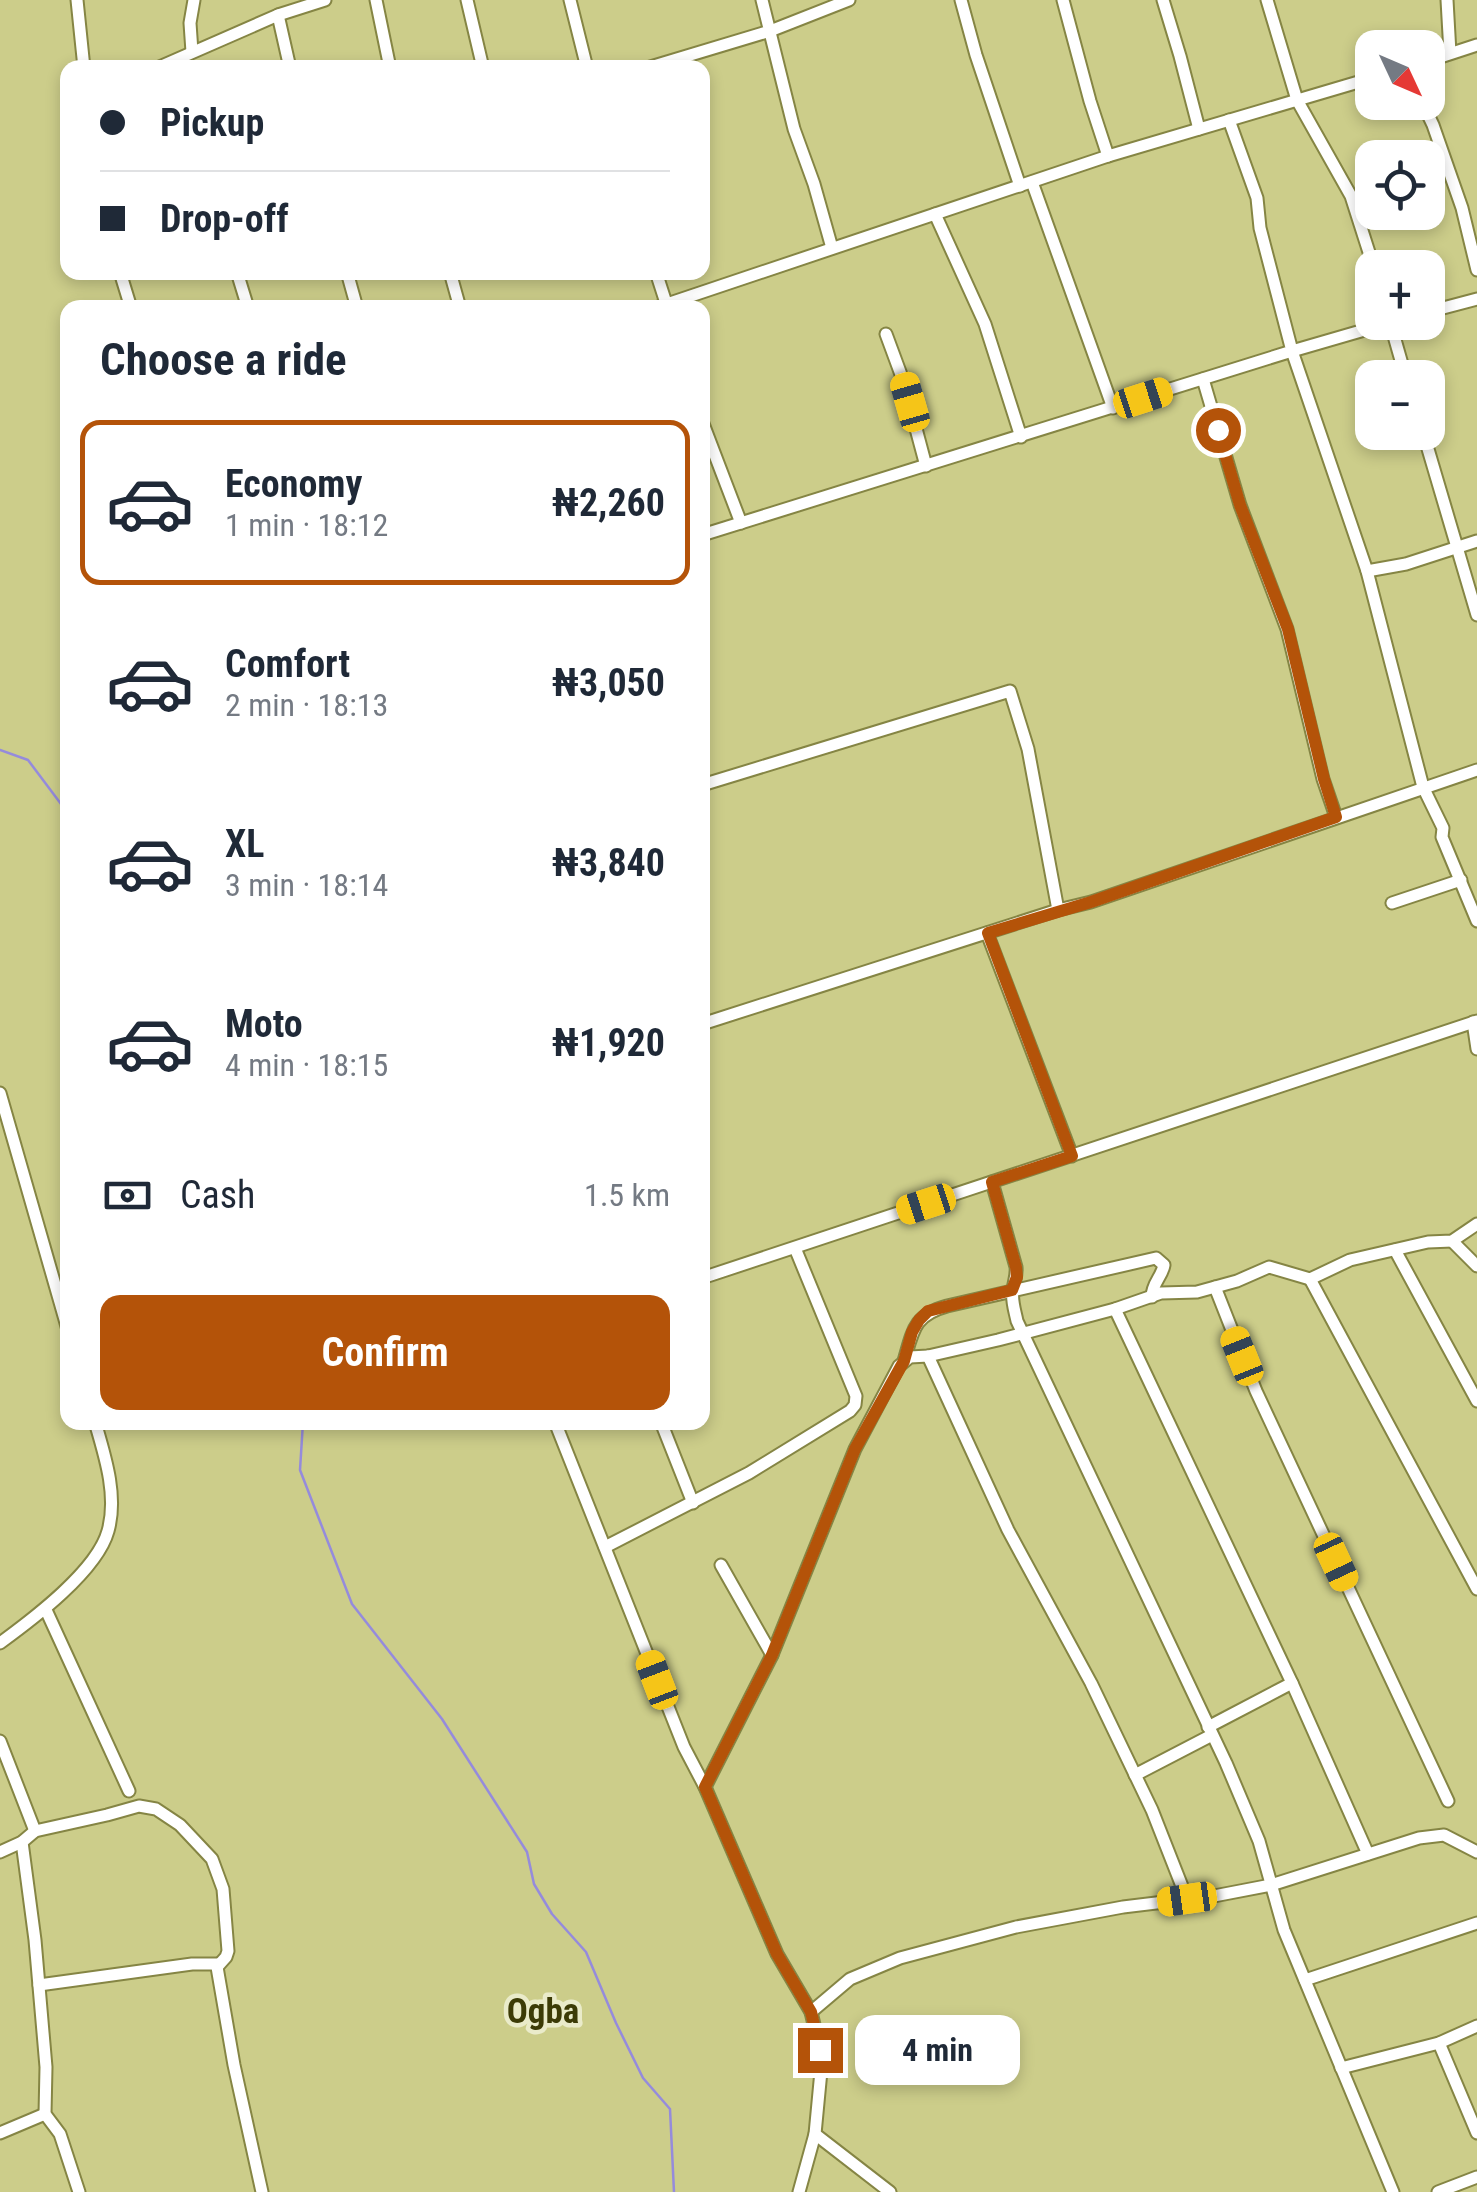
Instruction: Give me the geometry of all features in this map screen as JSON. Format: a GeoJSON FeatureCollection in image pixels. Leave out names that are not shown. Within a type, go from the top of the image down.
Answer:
{"type":"FeatureCollection","features":[{"type":"Feature","properties":{"kind":"street"},"geometry":{"type":"LineString","coordinates":[[77,0],[83,60]]}},
{"type":"Feature","properties":{"kind":"street"},"geometry":{"type":"LineString","coordinates":[[192,52],[190,23],[194,0]]}},
{"type":"Feature","properties":{"kind":"street"},"geometry":{"type":"LineString","coordinates":[[174,60],[300,4],[325,0]]}},
{"type":"Feature","properties":{"kind":"street"},"geometry":{"type":"LineString","coordinates":[[376,0],[388,60]]}},
{"type":"Feature","properties":{"kind":"street"},"geometry":{"type":"LineString","coordinates":[[467,0],[482,60]]}},
{"type":"Feature","properties":{"kind":"street"},"geometry":{"type":"LineString","coordinates":[[570,0],[585,60]]}},
{"type":"Feature","properties":{"kind":"street"},"geometry":{"type":"LineString","coordinates":[[762,0],[794,130],[832,248]]}},
{"type":"Feature","properties":{"kind":"street"},"geometry":{"type":"LineString","coordinates":[[674,60],[770,31],[850,0]]}},
{"type":"Feature","properties":{"kind":"street"},"geometry":{"type":"LineString","coordinates":[[961,0],[976,55],[1113,408]]}},
{"type":"Feature","properties":{"kind":"street"},"geometry":{"type":"LineString","coordinates":[[1063,0],[1108,156]]}},
{"type":"Feature","properties":{"kind":"street"},"geometry":{"type":"LineString","coordinates":[[1163,0],[1198,129]]}},
{"type":"Feature","properties":{"kind":"street"},"geometry":{"type":"LineString","coordinates":[[1267,0],[1297,100],[1351,196],[1368,250]]}},
{"type":"Feature","properties":{"kind":"street"},"geometry":{"type":"LineString","coordinates":[[1447,0],[1450,53]]}},
{"type":"Feature","properties":{"kind":"street"},"geometry":{"type":"LineString","coordinates":[[278,15],[288,60]]}},
{"type":"Feature","properties":{"kind":"street"},"geometry":{"type":"LineString","coordinates":[[1445,55],[1477,45]]}},
{"type":"Feature","properties":{"kind":"street"},"geometry":{"type":"LineString","coordinates":[[678,300],[1108,156],[1355,83]]}},
{"type":"Feature","properties":{"kind":"street"},"geometry":{"type":"LineString","coordinates":[[1230,120],[1257,198],[1260,228],[1292,351],[1367,571],[1424,787],[1477,921]]}},
{"type":"Feature","properties":{"kind":"street"},"geometry":{"type":"LineString","coordinates":[[1431,120],[1462,208],[1477,270]]}},
{"type":"Feature","properties":{"kind":"street"},"geometry":{"type":"LineString","coordinates":[[934,214],[986,324],[1021,437]]}},
{"type":"Feature","properties":{"kind":"street"},"geometry":{"type":"LineString","coordinates":[[1445,307],[1477,298]]}},
{"type":"Feature","properties":{"kind":"street"},"geometry":{"type":"LineString","coordinates":[[710,533],[1355,333]]}},
{"type":"Feature","properties":{"kind":"street"},"geometry":{"type":"LineString","coordinates":[[886,334],[904,380],[926,466]]}},
{"type":"Feature","properties":{"kind":"street"},"geometry":{"type":"LineString","coordinates":[[1202,380],[1240,505],[1288,629],[1336,817]]}},
{"type":"Feature","properties":{"kind":"street"},"geometry":{"type":"LineString","coordinates":[[710,442],[741,523]]}},
{"type":"Feature","properties":{"kind":"street"},"geometry":{"type":"LineString","coordinates":[[1428,450],[1477,614]]}},
{"type":"Feature","properties":{"kind":"street"},"geometry":{"type":"LineString","coordinates":[[1367,571],[1406,564],[1477,541]]}},
{"type":"Feature","properties":{"kind":"street"},"geometry":{"type":"LineString","coordinates":[[710,782],[1010,691],[1028,749],[1058,910]]}},
{"type":"Feature","properties":{"kind":"street"},"geometry":{"type":"LineString","coordinates":[[710,1021],[1091,902],[1477,770]]}},
{"type":"Feature","properties":{"kind":"street"},"geometry":{"type":"LineString","coordinates":[[1392,903],[1461,880]]}},
{"type":"Feature","properties":{"kind":"street"},"geometry":{"type":"LineString","coordinates":[[988,933],[1072,1156]]}},
{"type":"Feature","properties":{"kind":"street"},"geometry":{"type":"LineString","coordinates":[[710,1275],[1475,1021],[1477,1050]]}},
{"type":"Feature","properties":{"kind":"street"},"geometry":{"type":"LineString","coordinates":[[0,1093],[60,1302]]}},
{"type":"Feature","properties":{"kind":"street"},"geometry":{"type":"LineString","coordinates":[[992,1182],[1016,1267],[1012,1290],[1017,1321],[1210,1731],[1258,1842],[1284,1930],[1394,2192]]}},
{"type":"Feature","properties":{"kind":"street"},"geometry":{"type":"LineString","coordinates":[[904,1361],[1115,1309],[1161,1293],[1197,1292],[1269,1267],[1310,1278],[1350,1260],[1428,1242],[1452,1241],[1477,1224]]}},
{"type":"Feature","properties":{"kind":"street"},"geometry":{"type":"LineString","coordinates":[[1452,1241],[1477,1266]]}},
{"type":"Feature","properties":{"kind":"street"},"geometry":{"type":"LineString","coordinates":[[605,1548],[749,1473],[855,1405],[856,1396],[794,1248]]}},
{"type":"Feature","properties":{"kind":"street"},"geometry":{"type":"LineString","coordinates":[[1395,1250],[1477,1401]]}},
{"type":"Feature","properties":{"kind":"street"},"geometry":{"type":"LineString","coordinates":[[705,1787],[772,1655],[855,1449],[904,1361],[919,1320],[928,1311],[1156,1258],[1164,1264],[1153,1285],[1152,1297]]}},
{"type":"Feature","properties":{"kind":"street"},"geometry":{"type":"LineString","coordinates":[[1310,1278],[1477,1590]]}},
{"type":"Feature","properties":{"kind":"street"},"geometry":{"type":"LineString","coordinates":[[1215,1287],[1256,1391],[1448,1801]]}},
{"type":"Feature","properties":{"kind":"street"},"geometry":{"type":"LineString","coordinates":[[1115,1309],[1292,1683],[1368,1854]]}},
{"type":"Feature","properties":{"kind":"street"},"geometry":{"type":"LineString","coordinates":[[928,1356],[1008,1530],[1091,1683],[1152,1810],[1187,1899]]}},
{"type":"Feature","properties":{"kind":"street"},"geometry":{"type":"LineString","coordinates":[[0,1643],[46,1610],[98,1552],[108,1530],[111,1486],[97,1430]]}},
{"type":"Feature","properties":{"kind":"street"},"geometry":{"type":"LineString","coordinates":[[559,1430],[684,1747],[777,1954],[811,2012],[820,2050],[820,2070],[815,2134],[798,2192]]}},
{"type":"Feature","properties":{"kind":"street"},"geometry":{"type":"LineString","coordinates":[[663,1430],[693,1503]]}},
{"type":"Feature","properties":{"kind":"street"},"geometry":{"type":"LineString","coordinates":[[721,1565],[772,1655]]}},
{"type":"Feature","properties":{"kind":"street"},"geometry":{"type":"LineString","coordinates":[[46,1610],[128,1791]]}},
{"type":"Feature","properties":{"kind":"street"},"geometry":{"type":"LineString","coordinates":[[1135,1775],[1292,1683]]}},
{"type":"Feature","properties":{"kind":"street"},"geometry":{"type":"LineString","coordinates":[[0,1741],[35,1830]]}},
{"type":"Feature","properties":{"kind":"street"},"geometry":{"type":"LineString","coordinates":[[0,1852],[22,1842],[35,1830],[139,1806],[156,1809],[180,1826],[212,1860],[223,1888],[228,1951],[217,1967],[262,2192]]}},
{"type":"Feature","properties":{"kind":"street"},"geometry":{"type":"LineString","coordinates":[[811,2012],[850,1979],[900,1958],[1016,1927],[1271,1885],[1419,1838],[1444,1835],[1477,1852]]}},
{"type":"Feature","properties":{"kind":"street"},"geometry":{"type":"LineString","coordinates":[[22,1842],[46,2067],[44,2114],[60,2134],[79,2192]]}},
{"type":"Feature","properties":{"kind":"street"},"geometry":{"type":"LineString","coordinates":[[1305,1980],[1477,1923]]}},
{"type":"Feature","properties":{"kind":"street"},"geometry":{"type":"LineString","coordinates":[[39,1986],[192,1964],[219,1964]]}},
{"type":"Feature","properties":{"kind":"street"},"geometry":{"type":"LineString","coordinates":[[1341,2068],[1438,2043],[1477,2026]]}},
{"type":"Feature","properties":{"kind":"street"},"geometry":{"type":"LineString","coordinates":[[1438,2043],[1477,2133]]}},
{"type":"Feature","properties":{"kind":"street"},"geometry":{"type":"LineString","coordinates":[[0,2133],[44,2114]]}},
{"type":"Feature","properties":{"kind":"street"},"geometry":{"type":"LineString","coordinates":[[815,2134],[890,2192]]}},
{"type":"Feature","properties":{"kind":"street"},"geometry":{"type":"LineString","coordinates":[[1438,2192],[1477,2177]]}},
{"type":"Feature","properties":{"kind":"waterway"},"geometry":{"type":"LineString","coordinates":[[0,750],[28,760],[60,803]]}},
{"type":"Feature","properties":{"kind":"waterway"},"geometry":{"type":"LineString","coordinates":[[302,1430],[300,1470],[352,1604],[442,1719],[527,1852],[534,1884],[552,1914],[586,1952],[643,2078],[670,2109],[674,2192]]}},
{"type":"Feature","properties":{"kind":"district","name":"Ogba"},"geometry":{"type":"Point","coordinates":[543,2011]}},
{"type":"Feature","properties":{"kind":"route"},"geometry":{"type":"LineString","coordinates":[[820,2050],[811,2012],[777,1954],[705,1787],[772,1655],[855,1449],[904,1361],[919,1320],[928,1311],[1012,1290],[1016,1267],[992,1182],[1072,1156],[988,933],[1091,902],[1336,817],[1288,629],[1240,505],[1218,430]]}}]}
